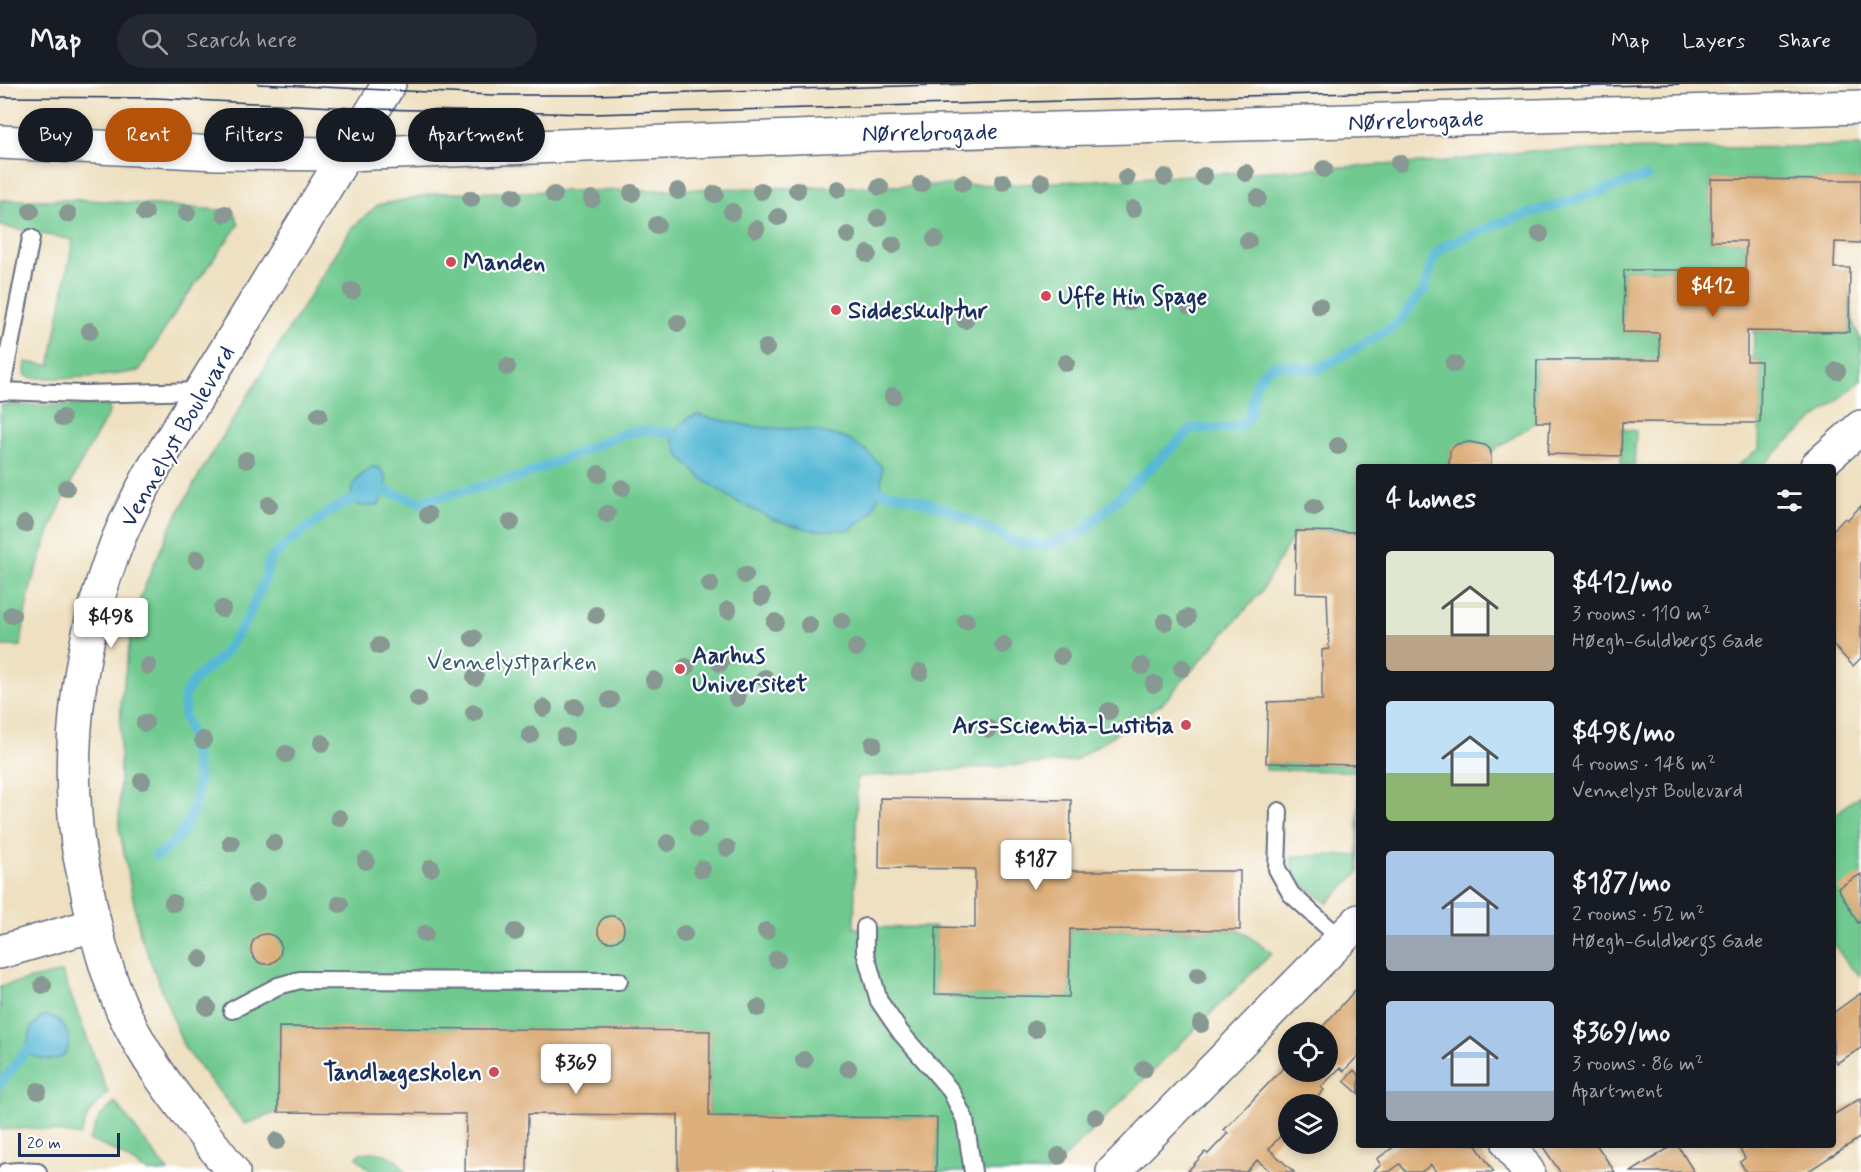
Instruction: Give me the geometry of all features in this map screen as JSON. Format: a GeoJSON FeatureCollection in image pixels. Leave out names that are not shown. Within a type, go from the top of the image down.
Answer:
{"type":"FeatureCollection","features":[{"type":"Feature","properties":{"kind":"main road","name":"Vennelyst Boulevard"},"geometry":{"type":"LineString","coordinates":[[375,108],[389,84]]}},
{"type":"Feature","properties":{"kind":"main road","name":"Nørrebrogade"},"geometry":{"type":"LineString","coordinates":[[396,152],[874,134],[1861,107]]}},
{"type":"Feature","properties":{"kind":"main road","name":"Nørrebrogade"},"geometry":{"type":"LineString","coordinates":[[0,142],[217,153],[316,154]]}},
{"type":"Feature","properties":{"kind":"main road","name":"Vennelyst Boulevard"},"geometry":{"type":"LineString","coordinates":[[233,1172],[154,1069],[124,1011],[103,957],[94,925],[78,844],[74,762],[80,681],[86,645],[105,578],[116,544],[132,509],[201,390],[342,162]]}},
{"type":"Feature","properties":{"kind":"main road"},"geometry":{"type":"LineString","coordinates":[[1819,464],[1861,427]]}},
{"type":"Feature","properties":{"kind":"main road"},"geometry":{"type":"LineString","coordinates":[[0,952],[94,925]]}},
{"type":"Feature","properties":{"kind":"main road"},"geometry":{"type":"LineString","coordinates":[[1113,1172],[1354,927]]}},
{"type":"Feature","properties":{"kind":"main road"},"geometry":{"type":"LineString","coordinates":[[1512,1148],[1528,1172]]}},
{"type":"Feature","properties":{"kind":"lane"},"geometry":{"type":"LineString","coordinates":[[31,238],[1,391],[84,394],[201,390]]}},
{"type":"Feature","properties":{"kind":"lane"},"geometry":{"type":"LineString","coordinates":[[1279,811],[1277,868],[1291,894],[1354,927]]}},
{"type":"Feature","properties":{"kind":"lane"},"geometry":{"type":"LineString","coordinates":[[865,927],[865,952],[879,1001],[901,1033],[951,1091],[965,1120],[974,1172]]}},
{"type":"Feature","properties":{"kind":"lane"},"geometry":{"type":"LineString","coordinates":[[232,1010],[278,986],[300,980],[619,981]]}},
{"type":"Feature","properties":{"kind":"lane"},"geometry":{"type":"LineString","coordinates":[[6,1172],[19,1170],[38,1172]]}},
{"type":"Feature","properties":{"kind":"green space","name":"Vennelystparken"},"geometry":{"type":"Polygon","coordinates":[[[1861,146],[1861,180],[1711,179],[1711,241],[1746,241],[1745,270],[1624,270],[1623,332],[1659,333],[1660,360],[1537,360],[1536,422],[1491,452],[1485,445],[1466,443],[1453,447],[1450,451],[1449,464],[1356,464],[1356,532],[1296,531],[1261,592],[1163,703],[1074,761],[857,777],[854,928],[936,927],[935,994],[1069,996],[1070,929],[1240,930],[1272,953],[1048,1172],[936,1172],[937,1118],[709,1116],[710,1031],[279,1028],[278,1112],[245,1124],[184,1047],[140,934],[119,828],[121,701],[134,614],[172,524],[202,470],[351,229],[378,205],[438,193],[1021,184],[1439,162],[1530,151],[1861,146]]]}},
{"type":"Feature","properties":{"kind":"green space"},"geometry":{"type":"Polygon","coordinates":[[[0,200],[91,200],[231,211],[239,224],[178,308],[139,371],[86,377],[32,378],[26,376],[26,362],[50,365],[73,240],[0,226],[0,200]]]}},
{"type":"Feature","properties":{"kind":"green space"},"geometry":{"type":"Polygon","coordinates":[[[1849,286],[1852,315],[1861,339],[1861,381],[1787,442],[1764,464],[1740,464],[1759,449],[1761,361],[1753,361],[1754,331],[1849,332],[1849,286]]]}},
{"type":"Feature","properties":{"kind":"green space"},"geometry":{"type":"Polygon","coordinates":[[[0,405],[108,406],[110,411],[79,466],[54,520],[32,582],[21,646],[0,646],[0,405]]]}},
{"type":"Feature","properties":{"kind":"green space"},"geometry":{"type":"Polygon","coordinates":[[[1621,429],[1636,431],[1634,464],[1621,464],[1621,429]]]}},
{"type":"Feature","properties":{"kind":"green space"},"geometry":{"type":"Polygon","coordinates":[[[1266,763],[1356,765],[1356,771],[1266,770],[1266,763]]]}},
{"type":"Feature","properties":{"kind":"green space"},"geometry":{"type":"Polygon","coordinates":[[[1861,794],[1861,976],[1849,966],[1836,946],[1836,814],[1861,794]]]}},
{"type":"Feature","properties":{"kind":"green space"},"geometry":{"type":"Polygon","coordinates":[[[1356,855],[1356,875],[1327,903],[1294,877],[1292,856],[1356,855]]]}},
{"type":"Feature","properties":{"kind":"green space"},"geometry":{"type":"Polygon","coordinates":[[[62,972],[108,1093],[89,1113],[80,1136],[34,1128],[0,1130],[0,986],[62,972]]]}},
{"type":"Feature","properties":{"kind":"green space"},"geometry":{"type":"Polygon","coordinates":[[[115,1102],[168,1172],[148,1172],[115,1151],[89,1140],[100,1117],[115,1102]]]}},
{"type":"Feature","properties":{"kind":"green space"},"geometry":{"type":"Polygon","coordinates":[[[372,1152],[392,1157],[405,1172],[371,1172],[357,1157],[360,1153],[372,1152]]]}},
{"type":"Feature","properties":{"kind":"water"},"geometry":{"type":"Polygon","coordinates":[[[697,415],[754,427],[812,430],[845,438],[867,451],[882,467],[881,492],[871,513],[850,530],[813,530],[774,520],[734,500],[701,478],[679,455],[671,433],[687,419],[697,415]]]}},
{"type":"Feature","properties":{"kind":"water"},"geometry":{"type":"Polygon","coordinates":[[[373,467],[380,468],[386,477],[386,491],[378,505],[360,505],[351,498],[353,488],[360,476],[373,467]]]}},
{"type":"Feature","properties":{"kind":"water"},"geometry":{"type":"Polygon","coordinates":[[[43,1016],[55,1018],[63,1025],[68,1035],[65,1054],[57,1059],[44,1059],[25,1052],[32,1027],[43,1016]]]}},
{"type":"Feature","properties":{"kind":"building"},"geometry":{"type":"Polygon","coordinates":[[[1711,179],[1861,180],[1861,243],[1835,242],[1834,268],[1850,268],[1849,332],[1747,331],[1747,361],[1761,361],[1760,423],[1622,422],[1621,456],[1548,454],[1550,422],[1536,422],[1537,360],[1660,360],[1659,333],[1623,332],[1624,270],[1745,270],[1746,241],[1711,241],[1711,179]]]}},
{"type":"Feature","properties":{"kind":"building"},"geometry":{"type":"Polygon","coordinates":[[[1470,442],[1485,445],[1491,452],[1491,464],[1449,464],[1450,451],[1457,444],[1470,442]]]}},
{"type":"Feature","properties":{"kind":"building"},"geometry":{"type":"Polygon","coordinates":[[[1861,506],[1861,658],[1853,666],[1836,648],[1836,527],[1845,518],[1847,520],[1861,506]]]}},
{"type":"Feature","properties":{"kind":"building"},"geometry":{"type":"Polygon","coordinates":[[[1296,531],[1356,532],[1356,765],[1266,763],[1268,702],[1322,700],[1322,650],[1329,649],[1327,594],[1295,593],[1296,531]]]}},
{"type":"Feature","properties":{"kind":"building"},"geometry":{"type":"Polygon","coordinates":[[[880,798],[1071,800],[1070,871],[1240,871],[1240,930],[1070,929],[1069,997],[935,994],[936,927],[975,928],[975,869],[879,868],[880,798]]]}},
{"type":"Feature","properties":{"kind":"building"},"geometry":{"type":"Polygon","coordinates":[[[1861,874],[1861,921],[1858,923],[1838,888],[1861,874]]]}},
{"type":"Feature","properties":{"kind":"building"},"geometry":{"type":"Polygon","coordinates":[[[611,916],[620,920],[624,929],[620,938],[611,942],[602,938],[598,929],[602,920],[611,916]]]}},
{"type":"Feature","properties":{"kind":"building"},"geometry":{"type":"Polygon","coordinates":[[[266,934],[276,939],[281,949],[276,959],[266,964],[256,959],[251,949],[256,939],[266,934]]]}},
{"type":"Feature","properties":{"kind":"building"},"geometry":{"type":"Polygon","coordinates":[[[1356,989],[1356,1058],[1344,1071],[1340,1068],[1338,1070],[1338,1022],[1327,1022],[1356,989]]]}},
{"type":"Feature","properties":{"kind":"building"},"geometry":{"type":"Polygon","coordinates":[[[1861,993],[1861,1048],[1837,1063],[1836,1062],[1836,1011],[1861,993]]]}},
{"type":"Feature","properties":{"kind":"building","name":"Tandlægeskolen"},"geometry":{"type":"Polygon","coordinates":[[[279,1027],[710,1031],[709,1116],[937,1118],[936,1172],[678,1172],[678,1115],[528,1114],[527,1172],[465,1172],[466,1114],[278,1112],[279,1027]]]}},
{"type":"Feature","properties":{"kind":"building"},"geometry":{"type":"Polygon","coordinates":[[[1354,1070],[1356,1072],[1356,1091],[1344,1081],[1354,1070]]]}},
{"type":"Feature","properties":{"kind":"building"},"geometry":{"type":"Polygon","coordinates":[[[1278,1073],[1278,1082],[1326,1082],[1321,1087],[1324,1090],[1320,1094],[1278,1094],[1278,1139],[1269,1149],[1294,1172],[1271,1172],[1257,1160],[1246,1172],[1187,1172],[1205,1152],[1208,1154],[1228,1133],[1224,1130],[1278,1073]]]}},
{"type":"Feature","properties":{"kind":"building"},"geometry":{"type":"Polygon","coordinates":[[[1861,1098],[1861,1137],[1807,1172],[1746,1172],[1740,1162],[1745,1158],[1739,1148],[1836,1148],[1836,1113],[1861,1098]]]}},
{"type":"Feature","properties":{"kind":"building"},"geometry":{"type":"Polygon","coordinates":[[[1392,1148],[1478,1148],[1494,1172],[1436,1172],[1431,1165],[1421,1172],[1406,1172],[1400,1164],[1389,1172],[1372,1172],[1381,1165],[1377,1159],[1392,1148]]]}},
{"type":"Feature","properties":{"kind":"building"},"geometry":{"type":"Polygon","coordinates":[[[1544,1148],[1599,1148],[1615,1172],[1560,1172],[1544,1148]]]}},
{"type":"Feature","properties":{"kind":"building"},"geometry":{"type":"Polygon","coordinates":[[[1669,1148],[1679,1148],[1694,1172],[1631,1172],[1669,1148]]]}},
{"type":"Feature","properties":{"kind":"waterway"},"geometry":{"type":"LineString","coordinates":[[881,492],[909,497],[946,509],[1016,542],[1044,545],[1080,534],[1193,428],[1226,428],[1242,425],[1249,416],[1258,380],[1273,365],[1319,369],[1396,325],[1424,290],[1434,256],[1445,246],[1505,221],[1646,177]]}},
{"type":"Feature","properties":{"kind":"waterway"},"geometry":{"type":"LineString","coordinates":[[156,856],[180,836],[197,798],[198,776],[190,732],[184,714],[185,695],[195,679],[223,655],[246,621],[272,557],[294,538],[332,510],[350,501],[386,491],[420,502],[519,477],[623,434],[645,430],[671,433]]}},
{"type":"Feature","properties":{"kind":"waterway"},"geometry":{"type":"LineString","coordinates":[[0,1084],[25,1052],[36,1044]]}},
{"type":"Feature","properties":{"kind":"tram line"},"geometry":{"type":"LineString","coordinates":[[258,84],[492,95],[592,95],[970,84]]}},
{"type":"Feature","properties":{"kind":"tram line"},"geometry":{"type":"LineString","coordinates":[[0,97],[156,98],[374,109],[592,114],[1680,84]]}},
{"type":"Feature","properties":{"kind":"place","name":"Manden"},"geometry":{"type":"Point","coordinates":[451,262]}},
{"type":"Feature","properties":{"kind":"place","name":"Uffe Hin Spage"},"geometry":{"type":"Point","coordinates":[1046,296]}},
{"type":"Feature","properties":{"kind":"place","name":"Siddeskulptur"},"geometry":{"type":"Point","coordinates":[836,310]}},
{"type":"Feature","properties":{"kind":"place","name":"Aarhus Universitet"},"geometry":{"type":"Point","coordinates":[680,669]}},
{"type":"Feature","properties":{"kind":"place","name":"Ars-Scientia-Lustitia"},"geometry":{"type":"Point","coordinates":[1186,725]}},
{"type":"Feature","properties":{"kind":"place","name":"Tandlægeskolen"},"geometry":{"type":"Point","coordinates":[494,1072]}}]}
